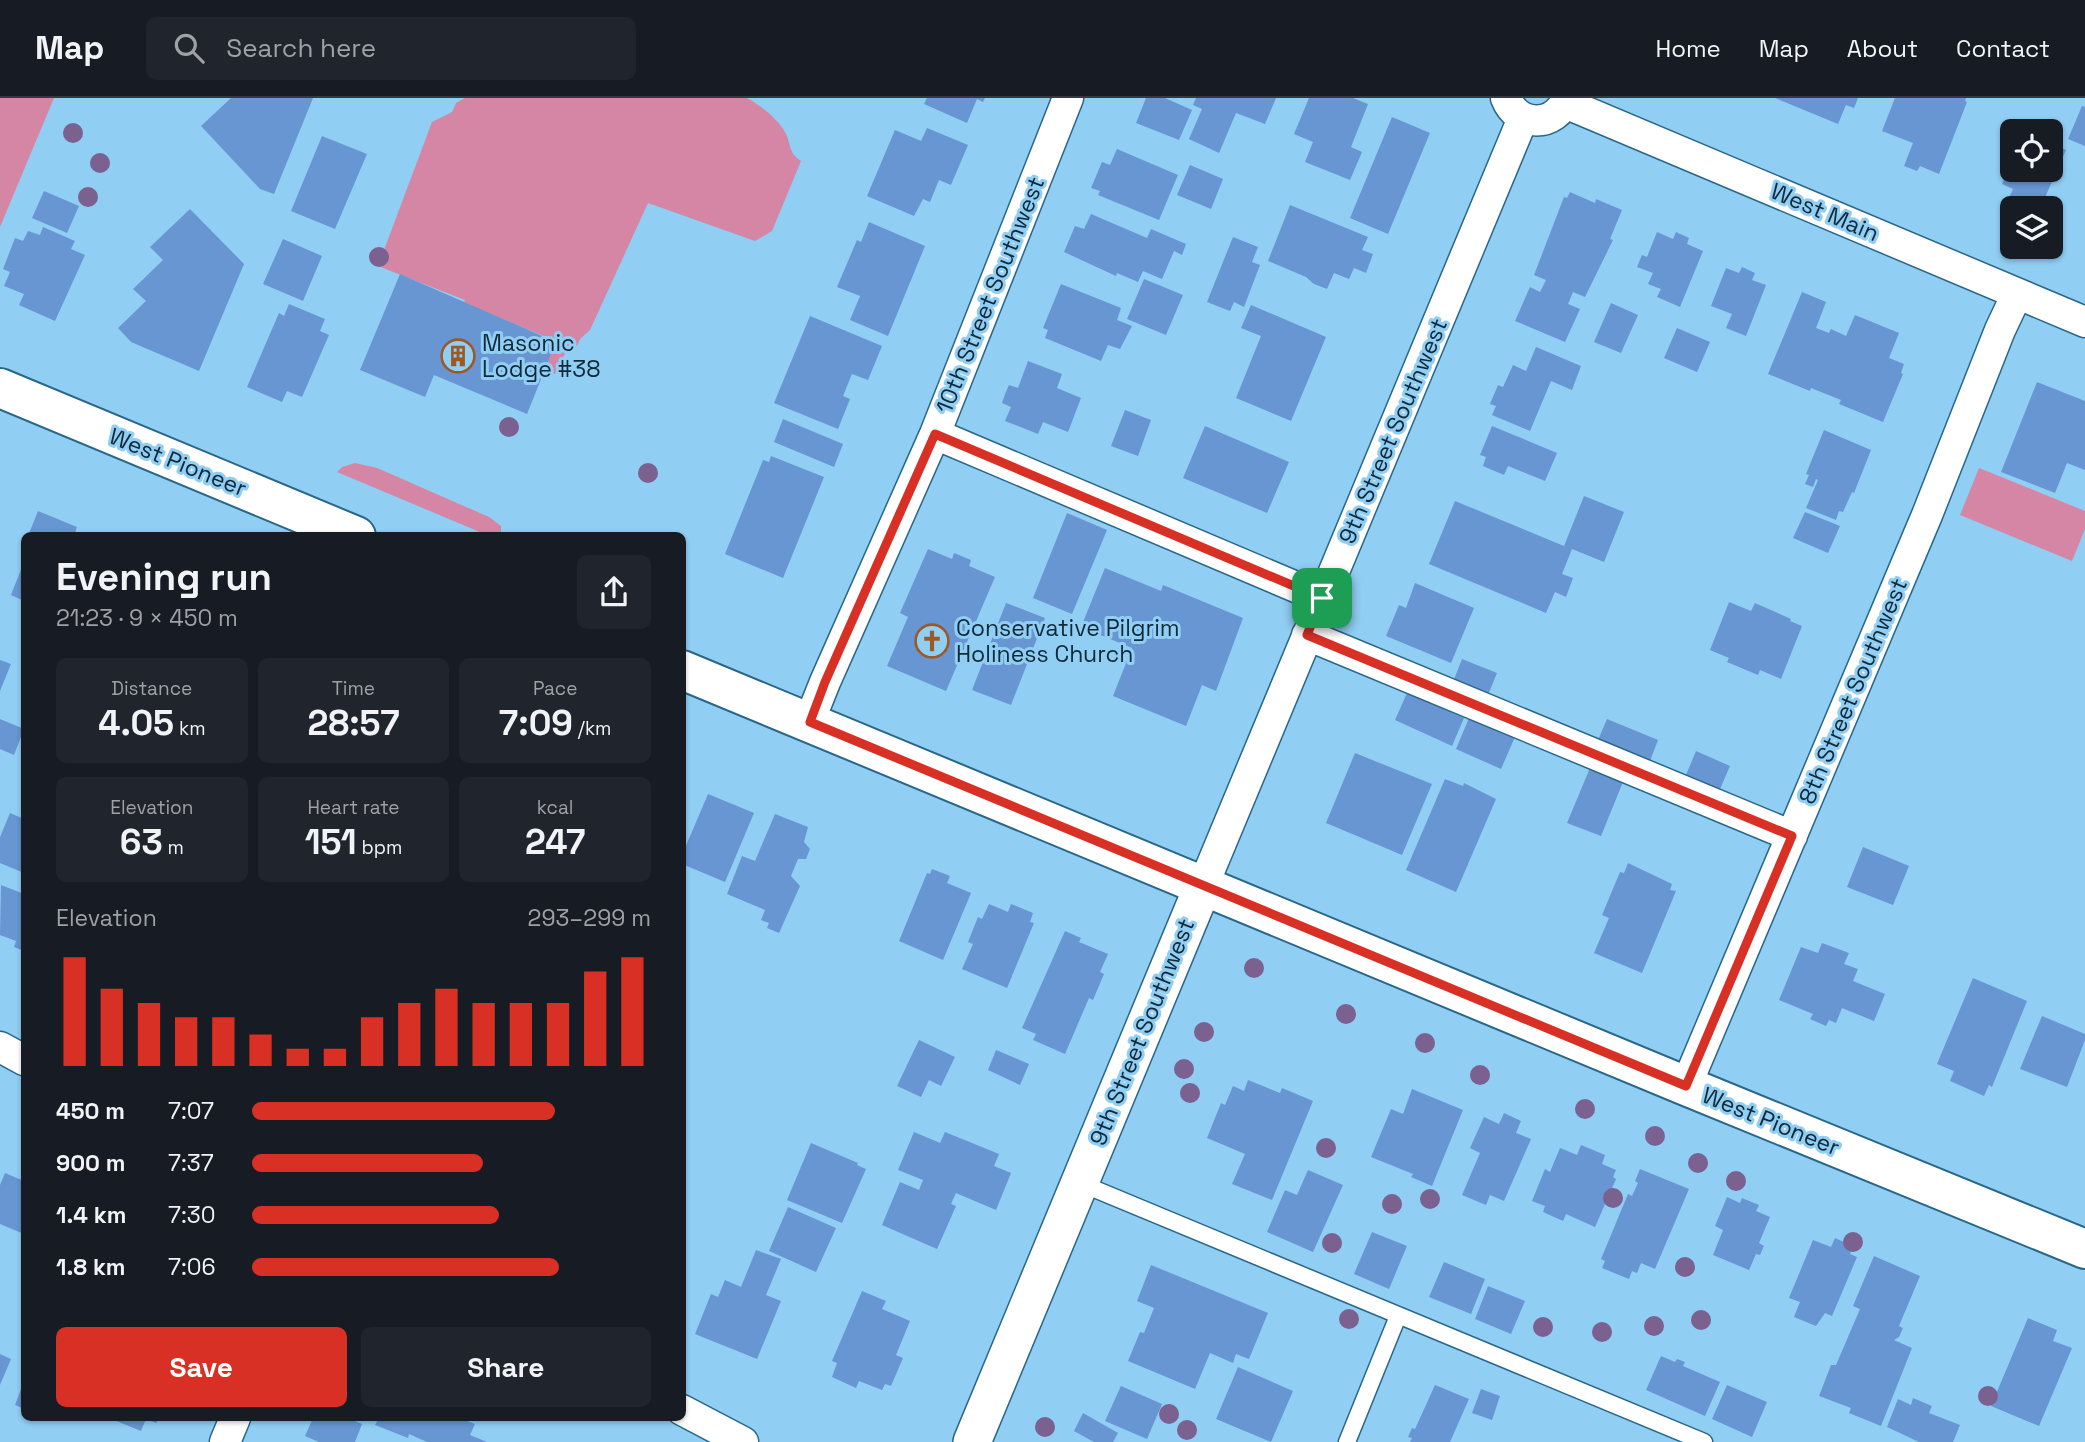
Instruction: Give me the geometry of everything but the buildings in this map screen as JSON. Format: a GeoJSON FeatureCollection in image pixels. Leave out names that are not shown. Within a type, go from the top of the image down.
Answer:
{"type":"FeatureCollection","features":[{"type":"Feature","properties":{"kind":"main road","name":"West Pioneer"},"geometry":{"type":"LineString","coordinates":[[2,394],[346,532]]}},
{"type":"Feature","properties":{"kind":"main road","name":"West Pioneer"},"geometry":{"type":"LineString","coordinates":[[686,672],[2085,1249]]}},
{"type":"Feature","properties":{"kind":"street","name":"10th Street Southwest"},"geometry":{"type":"LineString","coordinates":[[810,722],[825,682],[935,434],[1068,98]]}},
{"type":"Feature","properties":{"kind":"street"},"geometry":{"type":"LineString","coordinates":[[1515,108],[1535,121],[1548,119],[1558,113],[1566,100]]}},
{"type":"Feature","properties":{"kind":"street","name":"West Main"},"geometry":{"type":"LineString","coordinates":[[1566,100],[2085,322]]}},
{"type":"Feature","properties":{"kind":"street","name":"9th Street Southwest"},"geometry":{"type":"LineString","coordinates":[[972,1442],[1307,635],[1515,108]]}},
{"type":"Feature","properties":{"kind":"street","name":"8th Street Southwest"},"geometry":{"type":"LineString","coordinates":[[1686,1086],[1927,515],[2000,330],[2017,294]]}},
{"type":"Feature","properties":{"kind":"street"},"geometry":{"type":"LineString","coordinates":[[935,434],[1322,598]]}},
{"type":"Feature","properties":{"kind":"street"},"geometry":{"type":"LineString","coordinates":[[1307,635],[1792,836]]}},
{"type":"Feature","properties":{"kind":"street"},"geometry":{"type":"LineString","coordinates":[[0,1047],[21,1058]]}},
{"type":"Feature","properties":{"kind":"street"},"geometry":{"type":"LineString","coordinates":[[686,1412],[743,1442]]}},
{"type":"Feature","properties":{"kind":"street"},"geometry":{"type":"LineString","coordinates":[[225,1442],[234,1421]]}},
{"type":"Feature","properties":{"kind":"lane"},"geometry":{"type":"LineString","coordinates":[[1080,1183],[1704,1442]]}},
{"type":"Feature","properties":{"kind":"lane"},"geometry":{"type":"LineString","coordinates":[[1347,1442],[1398,1316]]}},
{"type":"Feature","properties":{"kind":"shaded area"},"geometry":{"type":"Polygon","coordinates":[[[0,98],[54,98],[0,227],[0,98]]]}},
{"type":"Feature","properties":{"kind":"shaded area"},"geometry":{"type":"Polygon","coordinates":[[[465,98],[747,98],[778,122],[792,151],[801,161],[772,231],[755,241],[648,203],[590,330],[577,346],[570,343],[555,374],[545,370],[556,341],[464,303],[465,300],[378,266],[432,122],[452,112],[456,103],[465,98]]]}},
{"type":"Feature","properties":{"kind":"shaded area"},"geometry":{"type":"Polygon","coordinates":[[[355,463],[377,468],[489,517],[501,526],[501,532],[480,532],[337,472],[342,467],[355,463]]]}},
{"type":"Feature","properties":{"kind":"shaded area"},"geometry":{"type":"Polygon","coordinates":[[[1979,468],[2085,511],[2085,529],[2072,561],[1960,515],[1979,468]]]}},
{"type":"Feature","properties":{"kind":"place","name":"Masonic Lodge #38"},"geometry":{"type":"Point","coordinates":[458,356]}},
{"type":"Feature","properties":{"kind":"place","name":"Conservative Pilgrim Holiness Church"},"geometry":{"type":"Point","coordinates":[932,641]}},
{"type":"Feature","properties":{"kind":"route"},"geometry":{"type":"LineString","coordinates":[[935,434],[1322,598],[1307,635],[1792,836],[1686,1086],[810,722],[825,682],[935,434]]}}]}
